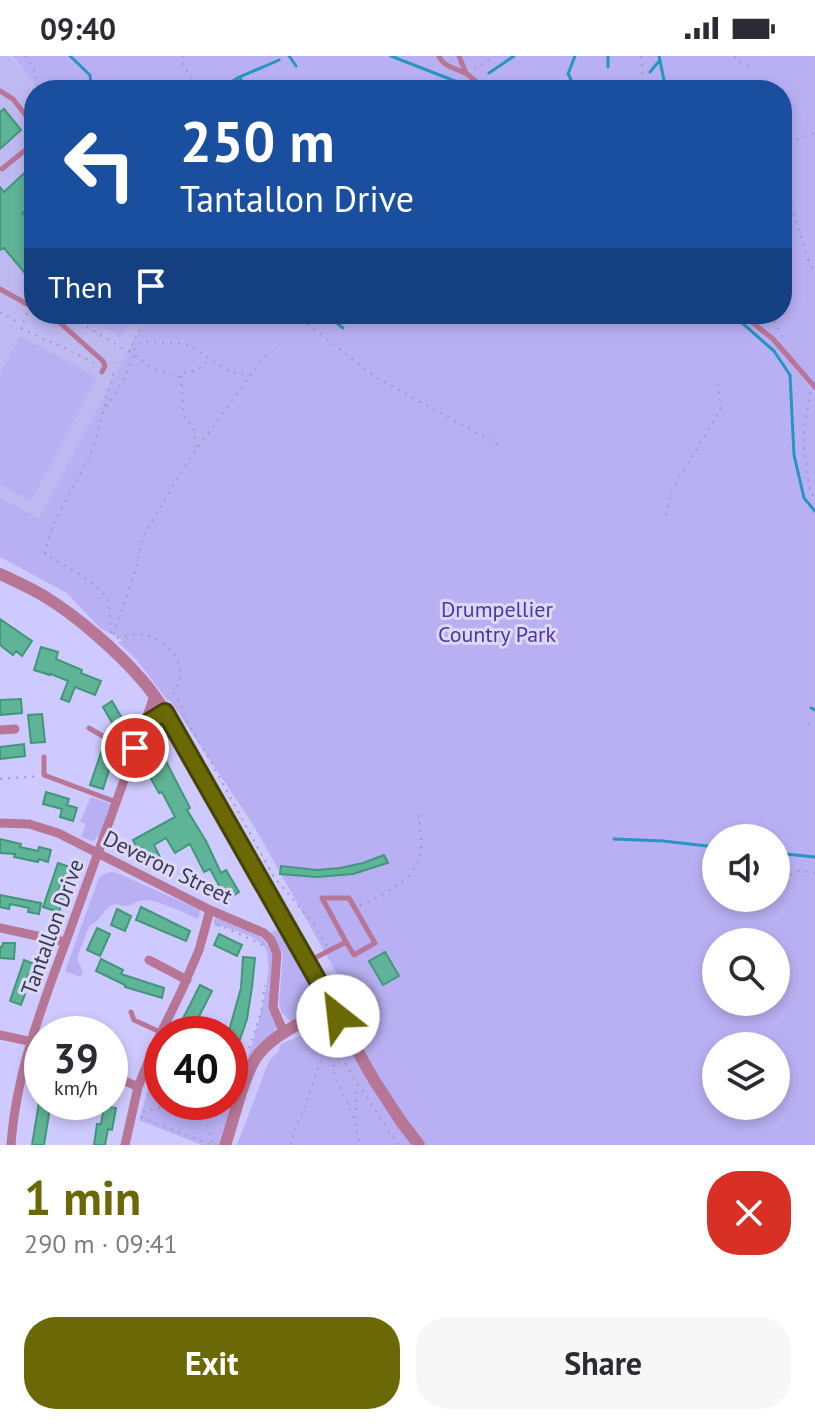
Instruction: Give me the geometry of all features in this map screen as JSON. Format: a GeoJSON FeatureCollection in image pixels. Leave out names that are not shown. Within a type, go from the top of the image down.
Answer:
{"type":"FeatureCollection","features":[{"type":"Feature","properties":{"kind":"street"},"geometry":{"type":"LineString","coordinates":[[0,574],[44,596],[85,627],[143,681],[165,712],[374,1080],[419,1145]]}},
{"type":"Feature","properties":{"kind":"street","name":"Tantallon Drive"},"geometry":{"type":"LineString","coordinates":[[40,1016],[154,696]]}},
{"type":"Feature","properties":{"kind":"street"},"geometry":{"type":"LineString","coordinates":[[144,725],[165,712]]}},
{"type":"Feature","properties":{"kind":"street"},"geometry":{"type":"LineString","coordinates":[[0,730],[15,729]]}},
{"type":"Feature","properties":{"kind":"street","name":"Deveron Street"},"geometry":{"type":"LineString","coordinates":[[0,823],[43,827],[98,853],[209,915],[258,929],[271,940],[277,954],[273,1007],[284,1033]]}},
{"type":"Feature","properties":{"kind":"street"},"geometry":{"type":"LineString","coordinates":[[169,1016],[199,950],[209,915]]}},
{"type":"Feature","properties":{"kind":"street"},"geometry":{"type":"LineString","coordinates":[[0,928],[65,942]]}},
{"type":"Feature","properties":{"kind":"street"},"geometry":{"type":"LineString","coordinates":[[149,960],[187,980]]}},
{"type":"Feature","properties":{"kind":"street"},"geometry":{"type":"LineString","coordinates":[[225,1145],[246,1083],[257,1057],[265,1047],[284,1033],[336,1011]]}},
{"type":"Feature","properties":{"kind":"street"},"geometry":{"type":"LineString","coordinates":[[0,1035],[24,1040]]}},
{"type":"Feature","properties":{"kind":"street","name":"Tantallon Drive"},"geometry":{"type":"LineString","coordinates":[[11,1145],[24,1068]]}},
{"type":"Feature","properties":{"kind":"street"},"geometry":{"type":"LineString","coordinates":[[125,1145],[144,1073]]}},
{"type":"Feature","properties":{"kind":"street"},"geometry":{"type":"LineString","coordinates":[[128,1079],[140,1083]]}},
{"type":"Feature","properties":{"kind":"lane"},"geometry":{"type":"LineString","coordinates":[[439,56],[447,66],[466,73],[474,80]]}},
{"type":"Feature","properties":{"kind":"lane"},"geometry":{"type":"LineString","coordinates":[[459,56],[466,73]]}},
{"type":"Feature","properties":{"kind":"lane"},"geometry":{"type":"LineString","coordinates":[[0,91],[13,99],[24,113]]}},
{"type":"Feature","properties":{"kind":"lane"},"geometry":{"type":"LineString","coordinates":[[2,169],[24,151]]}},
{"type":"Feature","properties":{"kind":"lane"},"geometry":{"type":"LineString","coordinates":[[0,289],[24,303]]}},
{"type":"Feature","properties":{"kind":"lane"},"geometry":{"type":"LineString","coordinates":[[61,324],[103,361],[105,366],[102,372]]}},
{"type":"Feature","properties":{"kind":"lane"},"geometry":{"type":"LineString","coordinates":[[754,324],[773,339],[813,385]]}},
{"type":"Feature","properties":{"kind":"lane"},"geometry":{"type":"LineString","coordinates":[[89,728],[135,748]]}},
{"type":"Feature","properties":{"kind":"lane"},"geometry":{"type":"LineString","coordinates":[[44,757],[44,775],[117,802]]}},
{"type":"Feature","properties":{"kind":"lane"},"geometry":{"type":"LineString","coordinates":[[322,898],[349,898],[375,943],[354,955],[346,942],[322,898]]}},
{"type":"Feature","properties":{"kind":"lane"},"geometry":{"type":"LineString","coordinates":[[308,962],[346,942]]}},
{"type":"Feature","properties":{"kind":"lane"},"geometry":{"type":"LineString","coordinates":[[131,1012],[134,1020],[144,1024]]}},
{"type":"Feature","properties":{"kind":"path"},"geometry":{"type":"LineString","coordinates":[[25,56],[36,73],[35,80]]}},
{"type":"Feature","properties":{"kind":"path"},"geometry":{"type":"LineString","coordinates":[[183,56],[181,60],[193,80]]}},
{"type":"Feature","properties":{"kind":"path"},"geometry":{"type":"LineString","coordinates":[[466,73],[495,56]]}},
{"type":"Feature","properties":{"kind":"path"},"geometry":{"type":"LineString","coordinates":[[641,56],[644,80]]}},
{"type":"Feature","properties":{"kind":"path"},"geometry":{"type":"LineString","coordinates":[[735,56],[737,61],[752,67]]}},
{"type":"Feature","properties":{"kind":"path"},"geometry":{"type":"LineString","coordinates":[[792,141],[815,133]]}},
{"type":"Feature","properties":{"kind":"path"},"geometry":{"type":"LineString","coordinates":[[792,208],[815,274]]}},
{"type":"Feature","properties":{"kind":"path"},"geometry":{"type":"LineString","coordinates":[[0,312],[22,324]]}},
{"type":"Feature","properties":{"kind":"path"},"geometry":{"type":"LineString","coordinates":[[24,319],[21,328],[97,365],[102,372]]}},
{"type":"Feature","properties":{"kind":"path"},"geometry":{"type":"LineString","coordinates":[[82,324],[168,376],[176,378],[197,370],[210,359]]}},
{"type":"Feature","properties":{"kind":"path"},"geometry":{"type":"LineString","coordinates":[[129,351],[143,324]]}},
{"type":"Feature","properties":{"kind":"path"},"geometry":{"type":"LineString","coordinates":[[308,324],[375,377],[501,446]]}},
{"type":"Feature","properties":{"kind":"path"},"geometry":{"type":"LineString","coordinates":[[103,410],[120,386],[135,346],[144,342],[190,346],[232,373],[252,375]]}},
{"type":"Feature","properties":{"kind":"path"},"geometry":{"type":"LineString","coordinates":[[112,638],[134,576],[143,537],[188,461],[264,357],[278,350]]}},
{"type":"Feature","properties":{"kind":"path"},"geometry":{"type":"LineString","coordinates":[[103,361],[113,364],[115,377],[84,468],[59,512],[45,554],[90,582],[108,600],[112,638]]}},
{"type":"Feature","properties":{"kind":"path"},"geometry":{"type":"LineString","coordinates":[[181,376],[183,413],[193,428],[197,451]]}},
{"type":"Feature","properties":{"kind":"path"},"geometry":{"type":"LineString","coordinates":[[666,515],[672,490],[721,409],[717,379]]}},
{"type":"Feature","properties":{"kind":"path"},"geometry":{"type":"LineString","coordinates":[[813,385],[803,440],[810,492],[815,497]]}},
{"type":"Feature","properties":{"kind":"path"},"geometry":{"type":"LineString","coordinates":[[112,638],[143,635],[164,646],[177,658],[181,673],[174,694],[181,703],[185,718],[274,877],[314,924],[329,950]]}},
{"type":"Feature","properties":{"kind":"path"},"geometry":{"type":"LineString","coordinates":[[808,724],[815,727]]}},
{"type":"Feature","properties":{"kind":"path"},"geometry":{"type":"LineString","coordinates":[[0,779],[44,775]]}},
{"type":"Feature","properties":{"kind":"path"},"geometry":{"type":"LineString","coordinates":[[355,907],[399,884],[410,873],[420,855],[421,845],[419,816],[412,817]]}},
{"type":"Feature","properties":{"kind":"path"},"geometry":{"type":"LineString","coordinates":[[790,875],[799,871],[815,873]]}},
{"type":"Feature","properties":{"kind":"path"},"geometry":{"type":"LineString","coordinates":[[209,915],[261,944],[268,956]]}},
{"type":"Feature","properties":{"kind":"path"},"geometry":{"type":"LineString","coordinates":[[248,1051],[261,1013],[265,985]]}},
{"type":"Feature","properties":{"kind":"path"},"geometry":{"type":"LineString","coordinates":[[290,1145],[336,1011]]}},
{"type":"Feature","properties":{"kind":"path"},"geometry":{"type":"LineString","coordinates":[[328,1038],[400,1145]]}},
{"type":"Feature","properties":{"kind":"path"},"geometry":{"type":"LineString","coordinates":[[341,1056],[332,1068],[356,1122]]}},
{"type":"Feature","properties":{"kind":"path"},"geometry":{"type":"LineString","coordinates":[[140,1083],[144,1084]]}},
{"type":"Feature","properties":{"kind":"path"},"geometry":{"type":"LineString","coordinates":[[357,1084],[359,1145]]}},
{"type":"Feature","properties":{"kind":"path"},"geometry":{"type":"LineString","coordinates":[[149,1120],[212,1145]]}},
{"type":"Feature","properties":{"kind":"path"},"geometry":{"type":"LineString","coordinates":[[206,1120],[212,1145]]}},
{"type":"Feature","properties":{"kind":"shaded area"},"geometry":{"type":"Polygon","coordinates":[[[0,56],[10,56],[32,80],[24,80],[24,324],[143,324],[39,518],[0,497],[0,56]]]}},
{"type":"Feature","properties":{"kind":"green space","name":"Drumpellier Country Park"},"geometry":{"type":"Polygon","coordinates":[[[12,56],[815,56],[815,1145],[237,1145],[269,1061],[281,1044],[316,1026],[360,1015],[254,826],[169,699],[118,642],[123,641],[100,628],[67,593],[0,557],[0,497],[39,518],[143,324],[792,324],[792,80],[32,80],[12,56]]]}},
{"type":"Feature","properties":{"kind":"green space"},"geometry":{"type":"Polygon","coordinates":[[[99,324],[128,324],[120,337],[99,324]]]}},
{"type":"Feature","properties":{"kind":"green space"},"geometry":{"type":"Polygon","coordinates":[[[20,336],[97,377],[31,501],[0,484],[0,375],[20,336]]]}},
{"type":"Feature","properties":{"kind":"green space"},"geometry":{"type":"Polygon","coordinates":[[[91,797],[112,804],[101,835],[92,841],[81,837],[86,824],[80,822],[91,797]]]}},
{"type":"Feature","properties":{"kind":"green space"},"geometry":{"type":"Polygon","coordinates":[[[111,872],[200,910],[198,919],[149,900],[127,906],[112,905],[89,926],[77,958],[83,972],[80,977],[65,971],[99,878],[111,872]]]}},
{"type":"Feature","properties":{"kind":"green space"},"geometry":{"type":"Polygon","coordinates":[[[219,917],[258,936],[273,956],[277,1028],[248,1069],[248,1057],[266,990],[268,955],[263,945],[254,939],[214,925],[214,919],[219,917]]]}},
{"type":"Feature","properties":{"kind":"green space"},"geometry":{"type":"Polygon","coordinates":[[[281,929],[317,993],[311,1013],[293,1024],[282,1013],[279,1004],[283,954],[269,933],[281,929]]]}},
{"type":"Feature","properties":{"kind":"green space"},"geometry":{"type":"Polygon","coordinates":[[[144,1103],[144,1120],[226,1120],[218,1145],[202,1145],[139,1120],[144,1103]]]}},
{"type":"Feature","properties":{"kind":"building"},"geometry":{"type":"Polygon","coordinates":[[[4,109],[21,130],[0,149],[0,112],[4,109]]]}},
{"type":"Feature","properties":{"kind":"building"},"geometry":{"type":"Polygon","coordinates":[[[24,173],[24,272],[4,248],[0,250],[0,187],[4,192],[24,173]]]}},
{"type":"Feature","properties":{"kind":"building"},"geometry":{"type":"Polygon","coordinates":[[[0,619],[32,641],[22,656],[16,651],[13,655],[0,645],[0,619]]]}},
{"type":"Feature","properties":{"kind":"building"},"geometry":{"type":"Polygon","coordinates":[[[41,647],[58,652],[56,659],[101,681],[95,695],[75,687],[69,702],[61,699],[68,681],[34,670],[41,647]]]}},
{"type":"Feature","properties":{"kind":"building"},"geometry":{"type":"Polygon","coordinates":[[[21,699],[22,713],[0,715],[0,700],[21,699]]]}},
{"type":"Feature","properties":{"kind":"building"},"geometry":{"type":"Polygon","coordinates":[[[112,701],[123,720],[114,726],[103,707],[112,701]]]}},
{"type":"Feature","properties":{"kind":"building"},"geometry":{"type":"Polygon","coordinates":[[[42,714],[45,742],[31,743],[28,715],[42,714]]]}},
{"type":"Feature","properties":{"kind":"building"},"geometry":{"type":"Polygon","coordinates":[[[24,744],[25,756],[0,759],[0,747],[24,744]]]}},
{"type":"Feature","properties":{"kind":"building"},"geometry":{"type":"Polygon","coordinates":[[[104,744],[116,748],[103,789],[90,785],[104,744]]]}},
{"type":"Feature","properties":{"kind":"building"},"geometry":{"type":"Polygon","coordinates":[[[157,744],[190,808],[187,810],[221,873],[226,870],[239,892],[227,900],[210,869],[204,872],[190,844],[175,853],[166,838],[154,845],[161,859],[151,864],[133,840],[175,817],[150,777],[158,773],[145,752],[157,744]]]}},
{"type":"Feature","properties":{"kind":"building"},"geometry":{"type":"Polygon","coordinates":[[[46,792],[69,799],[67,805],[77,808],[73,821],[60,817],[62,809],[43,804],[46,792]]]}},
{"type":"Feature","properties":{"kind":"building"},"geometry":{"type":"Polygon","coordinates":[[[0,839],[38,851],[39,847],[51,850],[48,862],[0,853],[0,839]]]}},
{"type":"Feature","properties":{"kind":"building"},"geometry":{"type":"Polygon","coordinates":[[[384,855],[388,863],[353,874],[317,877],[280,874],[281,866],[317,870],[340,868],[384,855]]]}},
{"type":"Feature","properties":{"kind":"building"},"geometry":{"type":"Polygon","coordinates":[[[58,863],[73,868],[69,879],[63,877],[57,896],[63,898],[59,912],[43,907],[58,863]]]}},
{"type":"Feature","properties":{"kind":"building"},"geometry":{"type":"Polygon","coordinates":[[[0,895],[41,903],[39,914],[28,912],[29,908],[10,904],[9,909],[0,907],[0,895]]]}},
{"type":"Feature","properties":{"kind":"building"},"geometry":{"type":"Polygon","coordinates":[[[141,907],[190,931],[186,941],[136,920],[141,907]]]}},
{"type":"Feature","properties":{"kind":"building"},"geometry":{"type":"Polygon","coordinates":[[[117,909],[131,916],[125,931],[111,925],[117,909]]]}},
{"type":"Feature","properties":{"kind":"building"},"geometry":{"type":"Polygon","coordinates":[[[97,928],[110,934],[100,956],[87,950],[97,928]]]}},
{"type":"Feature","properties":{"kind":"building"},"geometry":{"type":"Polygon","coordinates":[[[219,934],[242,945],[237,956],[214,945],[219,934]]]}},
{"type":"Feature","properties":{"kind":"building"},"geometry":{"type":"Polygon","coordinates":[[[3,943],[15,943],[14,959],[0,958],[3,943]]]}},
{"type":"Feature","properties":{"kind":"building"},"geometry":{"type":"Polygon","coordinates":[[[385,952],[399,976],[383,985],[369,961],[385,952]]]}},
{"type":"Feature","properties":{"kind":"building"},"geometry":{"type":"Polygon","coordinates":[[[243,957],[255,958],[247,1016],[233,1016],[241,988],[243,957]]]}},
{"type":"Feature","properties":{"kind":"building"},"geometry":{"type":"Polygon","coordinates":[[[101,959],[123,970],[121,974],[164,988],[162,998],[125,987],[96,971],[101,959]]]}},
{"type":"Feature","properties":{"kind":"building"},"geometry":{"type":"Polygon","coordinates":[[[24,960],[37,965],[33,977],[28,975],[21,1005],[10,1001],[24,960]]]}},
{"type":"Feature","properties":{"kind":"building"},"geometry":{"type":"Polygon","coordinates":[[[200,985],[212,991],[199,1016],[184,1016],[200,985]]]}},
{"type":"Feature","properties":{"kind":"building"},"geometry":{"type":"Polygon","coordinates":[[[36,1120],[48,1120],[44,1145],[32,1145],[36,1120]]]}},
{"type":"Feature","properties":{"kind":"building"},"geometry":{"type":"Polygon","coordinates":[[[102,1120],[114,1120],[112,1130],[108,1129],[105,1145],[94,1145],[97,1124],[101,1124],[102,1120]]]}},
{"type":"Feature","properties":{"kind":"waterway"},"geometry":{"type":"LineString","coordinates":[[70,56],[90,75],[90,80]]}},
{"type":"Feature","properties":{"kind":"waterway"},"geometry":{"type":"LineString","coordinates":[[289,56],[296,66]]}},
{"type":"Feature","properties":{"kind":"waterway"},"geometry":{"type":"LineString","coordinates":[[391,56],[452,80]]}},
{"type":"Feature","properties":{"kind":"waterway"},"geometry":{"type":"LineString","coordinates":[[489,73],[514,56]]}},
{"type":"Feature","properties":{"kind":"waterway"},"geometry":{"type":"LineString","coordinates":[[570,80],[568,74],[575,56]]}},
{"type":"Feature","properties":{"kind":"waterway"},"geometry":{"type":"LineString","coordinates":[[608,56],[608,67]]}},
{"type":"Feature","properties":{"kind":"waterway"},"geometry":{"type":"LineString","coordinates":[[659,56],[664,80]]}},
{"type":"Feature","properties":{"kind":"waterway"},"geometry":{"type":"LineString","coordinates":[[235,80],[279,60]]}},
{"type":"Feature","properties":{"kind":"waterway"},"geometry":{"type":"LineString","coordinates":[[650,72],[660,60]]}},
{"type":"Feature","properties":{"kind":"waterway"},"geometry":{"type":"LineString","coordinates":[[338,324],[343,328]]}},
{"type":"Feature","properties":{"kind":"waterway"},"geometry":{"type":"LineString","coordinates":[[743,324],[774,351],[790,375],[794,455],[804,498],[815,511]]}},
{"type":"Feature","properties":{"kind":"waterway"},"geometry":{"type":"LineString","coordinates":[[811,708],[815,710]]}},
{"type":"Feature","properties":{"kind":"waterway"},"geometry":{"type":"LineString","coordinates":[[614,839],[702,845]]}},
{"type":"Feature","properties":{"kind":"waterway"},"geometry":{"type":"LineString","coordinates":[[790,854],[815,857]]}},
{"type":"Feature","properties":{"kind":"route"},"geometry":{"type":"LineString","coordinates":[[135,748],[144,725],[165,712],[338,1016]]}}]}
